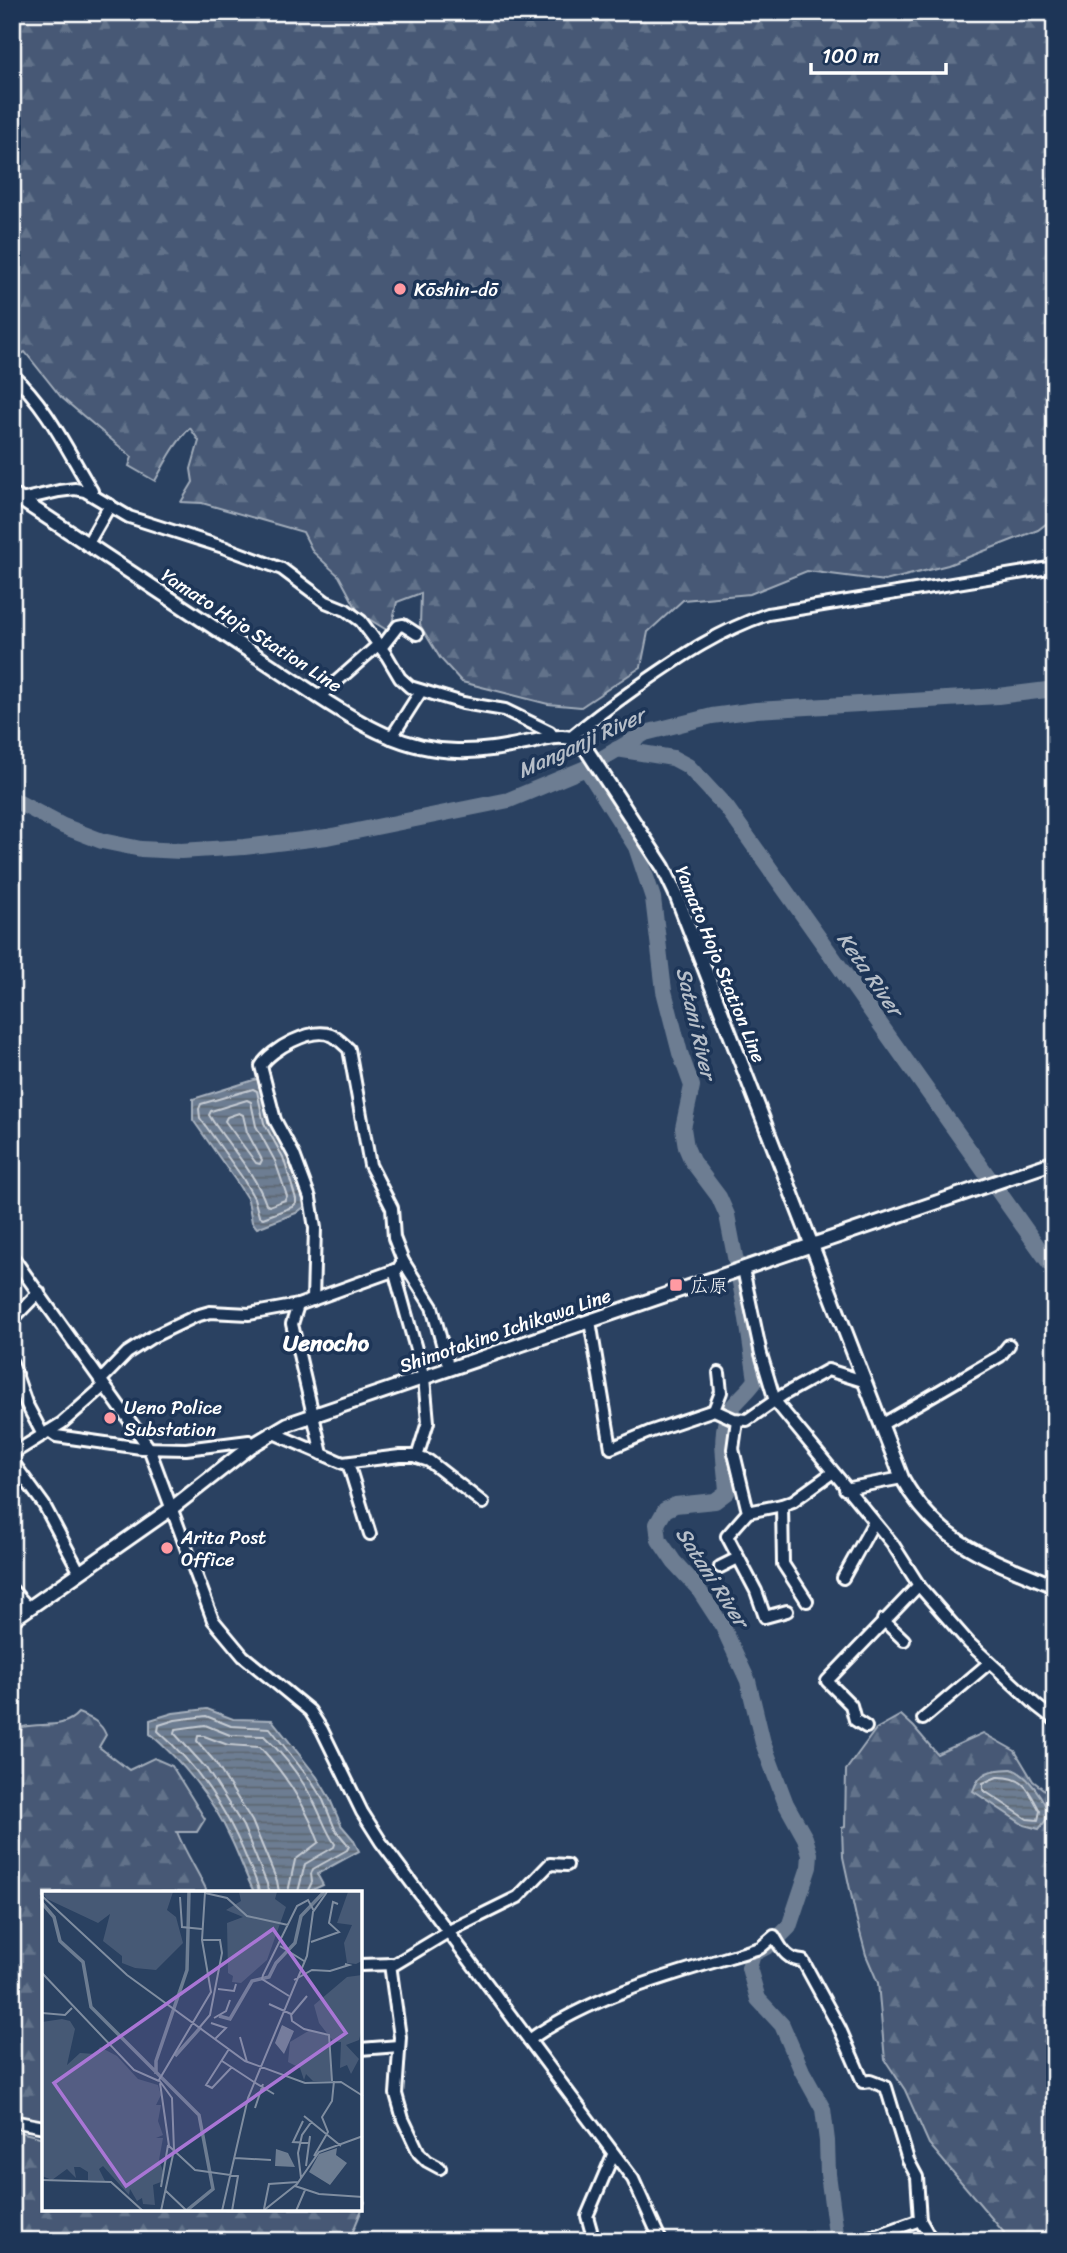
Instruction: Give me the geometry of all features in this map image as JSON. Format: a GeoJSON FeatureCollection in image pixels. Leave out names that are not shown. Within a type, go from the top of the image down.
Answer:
{"type":"FeatureCollection","features":[{"type":"Feature","properties":{"kind":"main road","name":"Yamato Hojo Station Line"},"geometry":{"type":"LineString","coordinates":[[15,498],[365,727],[412,745],[455,751],[489,750],[554,738],[578,741],[592,757],[663,867],[675,892],[863,1381],[911,1495],[930,1520],[954,1539],[981,1555],[1055,1586]]}},
{"type":"Feature","properties":{"kind":"main road","name":"Shimotakino Ichikawa Line"},"geometry":{"type":"LineString","coordinates":[[12,1620],[172,1508],[251,1446],[288,1424],[1055,1162]]}},
{"type":"Feature","properties":{"kind":"street"},"geometry":{"type":"LineString","coordinates":[[12,374],[28,389],[56,429],[91,493]]}},
{"type":"Feature","properties":{"kind":"street"},"geometry":{"type":"LineString","coordinates":[[15,498],[75,489],[91,493],[129,517],[282,569],[326,602],[346,610],[361,621],[400,678],[410,687],[463,703],[505,710],[550,732],[554,738]]}},
{"type":"Feature","properties":{"kind":"street"},"geometry":{"type":"LineString","coordinates":[[87,545],[110,505]]}},
{"type":"Feature","properties":{"kind":"street"},"geometry":{"type":"LineString","coordinates":[[570,738],[589,721],[698,645],[735,625],[768,614],[1055,567]]}},
{"type":"Feature","properties":{"kind":"street"},"geometry":{"type":"LineString","coordinates":[[319,697],[380,646],[398,626],[403,625],[417,634]]}},
{"type":"Feature","properties":{"kind":"street"},"geometry":{"type":"LineString","coordinates":[[391,738],[421,691]]}},
{"type":"Feature","properties":{"kind":"street"},"geometry":{"type":"LineString","coordinates":[[313,1300],[315,1228],[310,1198],[294,1156],[275,1120],[261,1066],[266,1057],[290,1042],[315,1033],[331,1035],[349,1049],[370,1166],[392,1208],[394,1238],[403,1261],[432,1307],[449,1369]]}},
{"type":"Feature","properties":{"kind":"street"},"geometry":{"type":"LineString","coordinates":[[12,1256],[149,1448],[213,1620],[243,1656],[310,1711],[362,1812],[381,1842],[633,2179],[661,2241]]}},
{"type":"Feature","properties":{"kind":"street"},"geometry":{"type":"LineString","coordinates":[[12,1454],[46,1433],[102,1384],[127,1353],[152,1337],[210,1312],[249,1314],[298,1306],[398,1269],[403,1261]]}},
{"type":"Feature","properties":{"kind":"street"},"geometry":{"type":"LineString","coordinates":[[394,1270],[424,1378],[428,1422],[417,1457]]}},
{"type":"Feature","properties":{"kind":"street"},"geometry":{"type":"LineString","coordinates":[[738,1271],[775,1401],[892,1544],[919,1585],[969,1643],[1055,1720]]}},
{"type":"Feature","properties":{"kind":"street"},"geometry":{"type":"LineString","coordinates":[[12,1320],[39,1292]]}},
{"type":"Feature","properties":{"kind":"street"},"geometry":{"type":"LineString","coordinates":[[298,1306],[292,1324],[322,1454]]}},
{"type":"Feature","properties":{"kind":"street"},"geometry":{"type":"LineString","coordinates":[[590,1321],[611,1448],[714,1410],[737,1420],[747,1420],[828,1370],[863,1381]]}},
{"type":"Feature","properties":{"kind":"street"},"geometry":{"type":"LineString","coordinates":[[881,1425],[1000,1356],[1009,1345]]}},
{"type":"Feature","properties":{"kind":"street"},"geometry":{"type":"LineString","coordinates":[[12,1363],[26,1403],[46,1433],[149,1448],[186,1449],[249,1441],[251,1446]]}},
{"type":"Feature","properties":{"kind":"street"},"geometry":{"type":"LineString","coordinates":[[714,1410],[721,1392],[719,1373]]}},
{"type":"Feature","properties":{"kind":"street"},"geometry":{"type":"LineString","coordinates":[[737,1420],[733,1449],[748,1512]]}},
{"type":"Feature","properties":{"kind":"street"},"geometry":{"type":"LineString","coordinates":[[271,1432],[342,1463],[379,1457],[417,1457],[429,1461],[483,1503]]}},
{"type":"Feature","properties":{"kind":"street"},"geometry":{"type":"LineString","coordinates":[[12,1461],[44,1505],[80,1573]]}},
{"type":"Feature","properties":{"kind":"street"},"geometry":{"type":"LineString","coordinates":[[348,1463],[370,1534]]}},
{"type":"Feature","properties":{"kind":"street"},"geometry":{"type":"LineString","coordinates":[[787,1611],[765,1617],[756,1591],[727,1536],[748,1512],[793,1501],[832,1472]]}},
{"type":"Feature","properties":{"kind":"street"},"geometry":{"type":"LineString","coordinates":[[845,1489],[902,1478]]}},
{"type":"Feature","properties":{"kind":"street"},"geometry":{"type":"LineString","coordinates":[[782,1505],[783,1564],[807,1601]]}},
{"type":"Feature","properties":{"kind":"street"},"geometry":{"type":"LineString","coordinates":[[843,1578],[874,1522]]}},
{"type":"Feature","properties":{"kind":"street"},"geometry":{"type":"LineString","coordinates":[[720,1567],[738,1559]]}},
{"type":"Feature","properties":{"kind":"street"},"geometry":{"type":"LineString","coordinates":[[866,1727],[855,1720],[851,1705],[827,1681],[919,1585]]}},
{"type":"Feature","properties":{"kind":"street"},"geometry":{"type":"LineString","coordinates":[[12,1590],[29,1608]]}},
{"type":"Feature","properties":{"kind":"street"},"geometry":{"type":"LineString","coordinates":[[883,1620],[904,1640]]}},
{"type":"Feature","properties":{"kind":"street"},"geometry":{"type":"LineString","coordinates":[[923,1719],[989,1663]]}},
{"type":"Feature","properties":{"kind":"street"},"geometry":{"type":"LineString","coordinates":[[362,1965],[395,1964],[518,1897],[551,1864],[567,1865]]}},
{"type":"Feature","properties":{"kind":"street"},"geometry":{"type":"LineString","coordinates":[[528,2040],[602,1999],[760,1948],[774,1936],[786,1956],[794,1961],[803,1961],[840,2029],[863,2082],[870,2081],[886,2087],[908,2160],[917,2177],[920,2220],[932,2241]]}},
{"type":"Feature","properties":{"kind":"street"},"geometry":{"type":"LineString","coordinates":[[390,1964],[398,2014],[396,2094],[403,2119],[419,2153],[440,2168]]}},
{"type":"Feature","properties":{"kind":"street"},"geometry":{"type":"LineString","coordinates":[[362,2049],[399,2046]]}},
{"type":"Feature","properties":{"kind":"street"},"geometry":{"type":"LineString","coordinates":[[12,2121],[42,2127]]}},
{"type":"Feature","properties":{"kind":"street"},"geometry":{"type":"LineString","coordinates":[[594,2241],[587,2216],[614,2155]]}},
{"type":"Feature","properties":{"kind":"street"},"geometry":{"type":"LineString","coordinates":[[861,2241],[920,2220]]}},
{"type":"Feature","properties":{"kind":"green space"},"geometry":{"type":"Polygon","coordinates":[[[12,12],[1055,12],[1055,517],[1038,530],[948,565],[885,581],[807,571],[750,594],[683,600],[648,632],[641,667],[581,707],[548,704],[462,682],[440,658],[420,625],[421,593],[397,602],[390,632],[359,613],[339,576],[313,552],[303,532],[202,503],[181,502],[193,482],[191,469],[199,441],[190,428],[155,481],[129,466],[132,457],[61,397],[25,352],[12,359],[12,12]]]}},
{"type":"Feature","properties":{"kind":"green space"},"geometry":{"type":"Polygon","coordinates":[[[78,1713],[98,1724],[106,1735],[99,1747],[129,1770],[154,1758],[172,1766],[205,1819],[197,1832],[177,1832],[206,1889],[42,1891],[42,2124],[12,2119],[13,1730],[18,1734],[23,1727],[59,1724],[78,1713]]]}},
{"type":"Feature","properties":{"kind":"green space"},"geometry":{"type":"Polygon","coordinates":[[[901,1715],[937,1754],[983,1733],[1015,1751],[1033,1781],[1055,1798],[1055,2241],[1011,2241],[929,2144],[905,2090],[885,2060],[878,1983],[866,1955],[856,1917],[843,1857],[842,1828],[845,1827],[846,1770],[876,1729],[901,1715]]]}},
{"type":"Feature","properties":{"kind":"green space"},"geometry":{"type":"Polygon","coordinates":[[[12,2130],[42,2138],[42,2211],[361,2211],[349,2241],[12,2241],[12,2130]]]}},
{"type":"Feature","properties":{"kind":"water"},"geometry":{"type":"Polygon","coordinates":[[[257,1079],[262,1082],[301,1187],[304,1207],[296,1213],[257,1228],[252,1222],[248,1200],[193,1120],[193,1099],[257,1079]]]}},
{"type":"Feature","properties":{"kind":"water"},"geometry":{"type":"Polygon","coordinates":[[[207,1709],[233,1719],[272,1720],[317,1777],[341,1825],[359,1851],[317,1874],[323,1885],[310,1891],[254,1891],[215,1809],[184,1768],[150,1734],[150,1720],[173,1713],[207,1709]]]}},
{"type":"Feature","properties":{"kind":"water"},"geometry":{"type":"Polygon","coordinates":[[[1012,1769],[1030,1782],[1044,1802],[1049,1816],[1039,1829],[1024,1825],[973,1791],[979,1779],[988,1772],[1012,1769]]]}},
{"type":"Feature","properties":{"kind":"waterway","name":"Manganji River"},"geometry":{"type":"LineString","coordinates":[[12,799],[63,826],[102,841],[141,849],[181,851],[244,847],[327,837],[509,800],[586,768],[645,733],[712,716],[756,710],[998,696],[1055,689]]}},
{"type":"Feature","properties":{"kind":"waterway","name":"Keta River"},"geometry":{"type":"LineString","coordinates":[[617,749],[673,758],[688,766],[727,808],[1055,1271]]}},
{"type":"Feature","properties":{"kind":"waterway","name":"Satani River"},"geometry":{"type":"LineString","coordinates":[[586,768],[636,847],[653,898],[664,991],[680,1053],[692,1086],[683,1128],[686,1147],[692,1161],[719,1197],[727,1215],[747,1319],[756,1380],[731,1409],[724,1428],[727,1492],[715,1501],[675,1505],[665,1510],[657,1524],[659,1540],[674,1562],[697,1587],[723,1627],[748,1681],[763,1743],[786,1804],[805,1838],[810,1854],[809,1867],[789,1927],[772,1944],[753,1954],[749,1968],[758,1999],[782,2025],[802,2071],[823,2109],[837,2241]]}},
{"type":"Feature","properties":{"kind":"place","name":"Kōshin-dō"},"geometry":{"type":"Point","coordinates":[400,289]}},
{"type":"Feature","properties":{"kind":"place","name":"広原"},"geometry":{"type":"Point","coordinates":[676,1285]}},
{"type":"Feature","properties":{"kind":"place","name":"Ueno Police Substation"},"geometry":{"type":"Point","coordinates":[110,1418]}},
{"type":"Feature","properties":{"kind":"place","name":"Arita Post Office"},"geometry":{"type":"Point","coordinates":[167,1548]}},
{"type":"Feature","properties":{"kind":"district","name":"Uenocho"},"geometry":{"type":"Point","coordinates":[326,1343]}}]}
